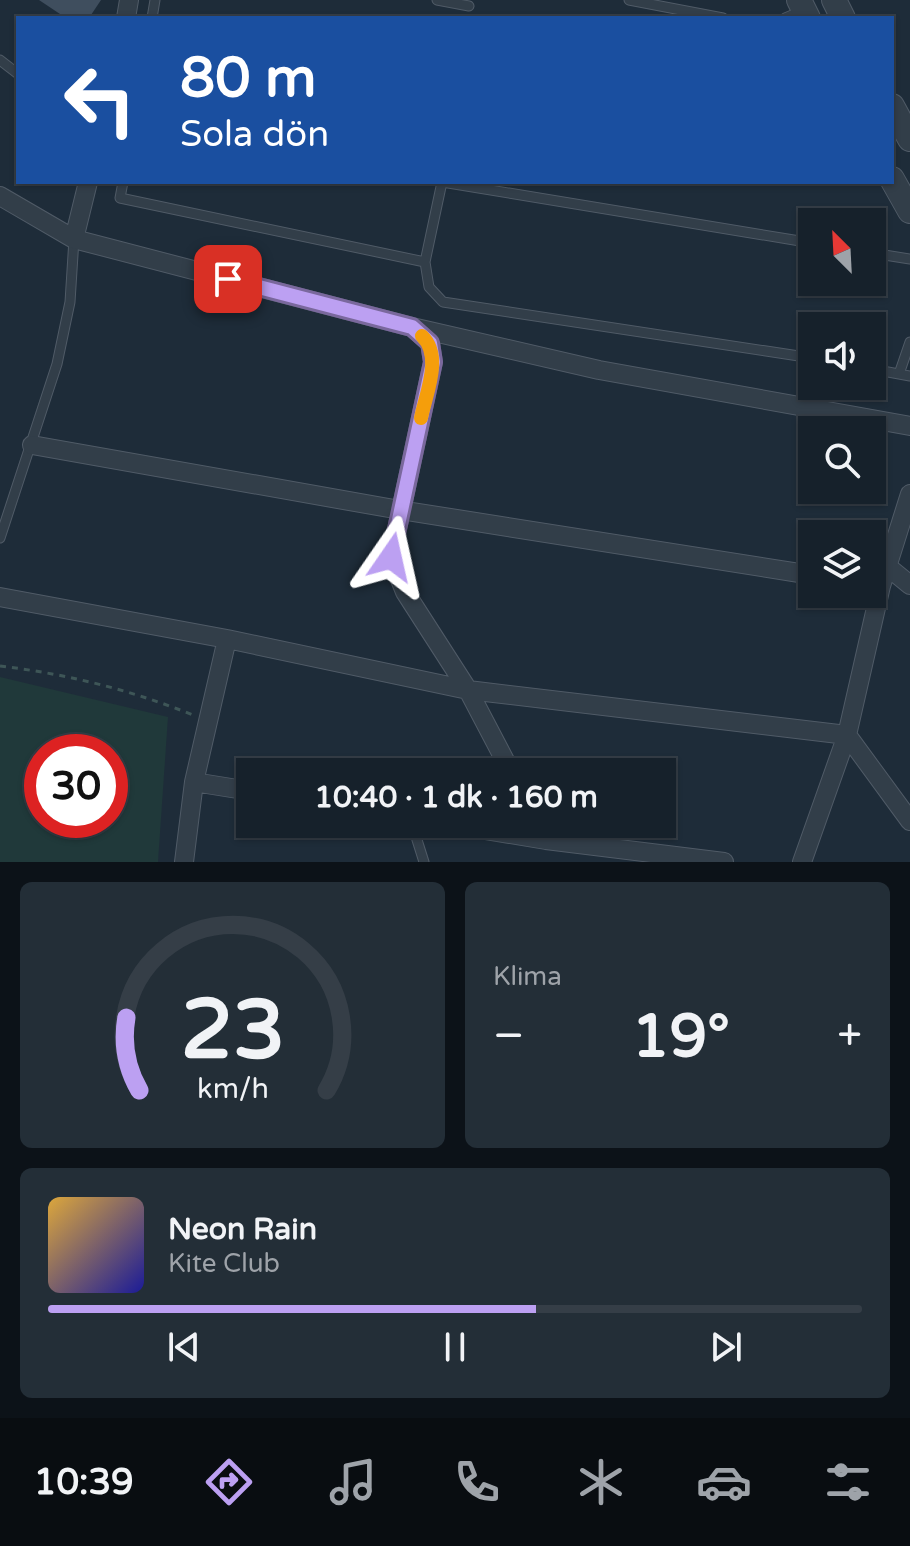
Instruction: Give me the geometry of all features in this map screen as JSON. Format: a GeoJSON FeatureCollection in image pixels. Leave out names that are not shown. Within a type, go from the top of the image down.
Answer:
{"type":"FeatureCollection","features":[{"type":"Feature","properties":{"kind":"street"},"geometry":{"type":"LineString","coordinates":[[894,110],[910,139]]}},
{"type":"Feature","properties":{"kind":"street"},"geometry":{"type":"LineString","coordinates":[[894,183],[910,211]]}},
{"type":"Feature","properties":{"kind":"street"},"geometry":{"type":"LineString","coordinates":[[74,239],[88,184]]}},
{"type":"Feature","properties":{"kind":"street"},"geometry":{"type":"LineString","coordinates":[[0,196],[74,239],[412,327],[599,370],[910,426]]}},
{"type":"Feature","properties":{"kind":"street"},"geometry":{"type":"LineString","coordinates":[[412,327],[430,343],[433,362],[391,557],[405,592],[468,690],[504,758]]}},
{"type":"Feature","properties":{"kind":"street"},"geometry":{"type":"LineString","coordinates":[[32,445],[400,510],[798,573]]}},
{"type":"Feature","properties":{"kind":"street"},"geometry":{"type":"LineString","coordinates":[[886,570],[910,494]]}},
{"type":"Feature","properties":{"kind":"street"},"geometry":{"type":"LineString","coordinates":[[888,567],[910,585]]}},
{"type":"Feature","properties":{"kind":"street"},"geometry":{"type":"LineString","coordinates":[[0,597],[227,639],[468,690],[847,735],[910,821]]}},
{"type":"Feature","properties":{"kind":"street"},"geometry":{"type":"LineString","coordinates":[[802,862],[847,735],[873,608]]}},
{"type":"Feature","properties":{"kind":"street"},"geometry":{"type":"LineString","coordinates":[[184,862],[194,782],[227,639]]}},
{"type":"Feature","properties":{"kind":"street"},"geometry":{"type":"LineString","coordinates":[[194,782],[236,789]]}},
{"type":"Feature","properties":{"kind":"street"},"geometry":{"type":"LineString","coordinates":[[558,838],[604,855],[724,862]]}},
{"type":"Feature","properties":{"kind":"lane"},"geometry":{"type":"LineString","coordinates":[[437,0],[469,3]]}},
{"type":"Feature","properties":{"kind":"lane"},"geometry":{"type":"LineString","coordinates":[[629,0],[713,16]]}},
{"type":"Feature","properties":{"kind":"lane"},"geometry":{"type":"LineString","coordinates":[[0,60],[16,72]]}},
{"type":"Feature","properties":{"kind":"lane"},"geometry":{"type":"LineString","coordinates":[[123,184],[120,198],[425,262]]}},
{"type":"Feature","properties":{"kind":"lane"},"geometry":{"type":"LineString","coordinates":[[442,184],[425,262],[429,287],[443,302],[798,356]]}},
{"type":"Feature","properties":{"kind":"lane"},"geometry":{"type":"LineString","coordinates":[[454,184],[798,241]]}},
{"type":"Feature","properties":{"kind":"lane"},"geometry":{"type":"LineString","coordinates":[[0,538],[57,364],[71,287],[74,239]]}},
{"type":"Feature","properties":{"kind":"lane"},"geometry":{"type":"LineString","coordinates":[[886,255],[910,259]]}},
{"type":"Feature","properties":{"kind":"lane"},"geometry":{"type":"LineString","coordinates":[[905,375],[910,342]]}},
{"type":"Feature","properties":{"kind":"lane"},"geometry":{"type":"LineString","coordinates":[[416,838],[424,862]]}},
{"type":"Feature","properties":{"kind":"path"},"geometry":{"type":"LineString","coordinates":[[0,666],[50,672],[106,686],[159,701],[208,721]]}},
{"type":"Feature","properties":{"kind":"green space"},"geometry":{"type":"Polygon","coordinates":[[[0,677],[168,717],[158,862],[0,862],[0,677]]]}},
{"type":"Feature","properties":{"kind":"building"},"geometry":{"type":"Polygon","coordinates":[[[39,0],[101,0],[90,16],[63,16],[39,0]]]}},
{"type":"Feature","properties":{"kind":"slow traffic"},"geometry":{"type":"LineString","coordinates":[[421,418],[433,362],[430,343],[422,336]]}},
{"type":"Feature","properties":{"kind":"route"},"geometry":{"type":"LineString","coordinates":[[228,279],[412,327],[430,343],[433,362],[391,557]]}}]}
